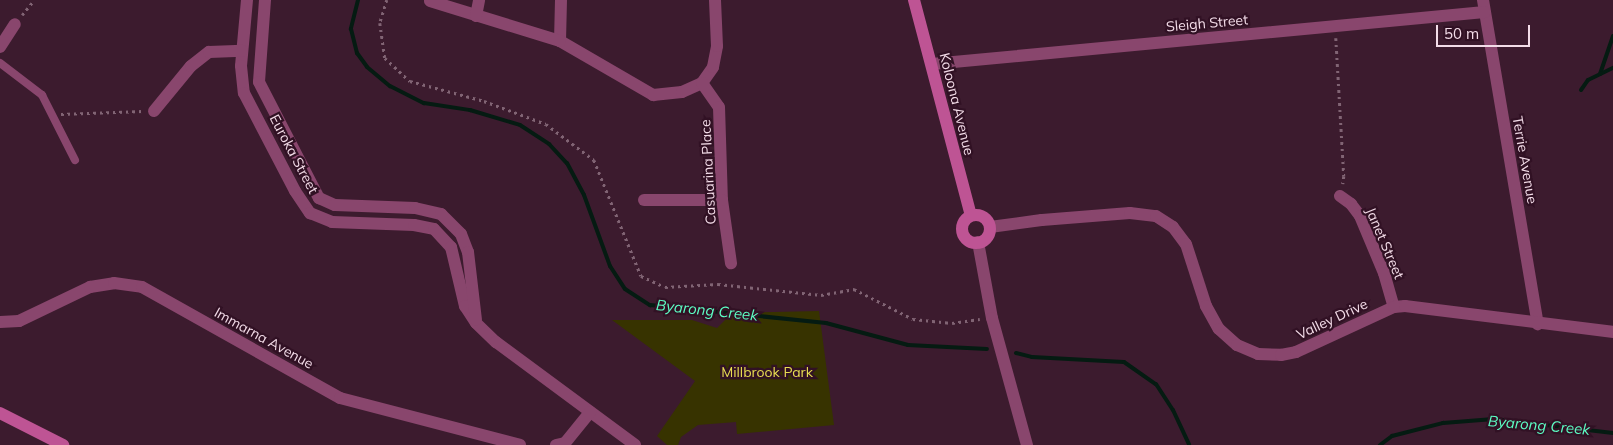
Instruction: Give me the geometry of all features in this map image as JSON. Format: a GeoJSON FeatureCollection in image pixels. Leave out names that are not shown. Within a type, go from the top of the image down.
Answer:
{"type":"FeatureCollection","features":[{"type":"Feature","properties":{"kind":"street","name":"Euroka Street"},"geometry":{"type":"LineString","coordinates":[[247,0],[241,66],[244,93],[295,192],[310,213],[332,222],[414,225],[434,230],[451,247],[465,306],[476,323],[496,342],[635,445]]}},
{"type":"Feature","properties":{"kind":"street","name":"Euroka Street"},"geometry":{"type":"LineString","coordinates":[[265,0],[259,82],[319,198],[335,205],[415,208],[441,214],[462,234],[468,252],[476,323]]}},
{"type":"Feature","properties":{"kind":"street"},"geometry":{"type":"LineString","coordinates":[[476,16],[479,0]]}},
{"type":"Feature","properties":{"kind":"street"},"geometry":{"type":"LineString","coordinates":[[560,41],[561,0]]}},
{"type":"Feature","properties":{"kind":"street"},"geometry":{"type":"LineString","coordinates":[[430,1],[560,41],[653,95],[682,92],[702,83],[713,67],[716,46],[715,0]]}},
{"type":"Feature","properties":{"kind":"street","name":"Koloona Avenue"},"geometry":{"type":"LineString","coordinates":[[914,0],[971,216]]}},
{"type":"Feature","properties":{"kind":"street","name":"Sleigh Street"},"geometry":{"type":"LineString","coordinates":[[932,64],[1335,26],[1484,6]]}},
{"type":"Feature","properties":{"kind":"street","name":"Terrie Avenue"},"geometry":{"type":"LineString","coordinates":[[1484,6],[1538,324]]}},
{"type":"Feature","properties":{"kind":"street"},"geometry":{"type":"LineString","coordinates":[[0,47],[15,24]]}},
{"type":"Feature","properties":{"kind":"street"},"geometry":{"type":"LineString","coordinates":[[154,111],[191,66],[210,52],[242,51]]}},
{"type":"Feature","properties":{"kind":"street","name":"Casuarina Place"},"geometry":{"type":"LineString","coordinates":[[702,83],[719,107],[722,200],[731,263]]}},
{"type":"Feature","properties":{"kind":"street","name":"Janet Street"},"geometry":{"type":"LineString","coordinates":[[1340,196],[1351,204],[1360,216],[1384,273],[1394,307]]}},
{"type":"Feature","properties":{"kind":"street"},"geometry":{"type":"LineString","coordinates":[[644,200],[722,200]]}},
{"type":"Feature","properties":{"kind":"street","name":"Valley Drive"},"geometry":{"type":"LineString","coordinates":[[990,227],[1122,213],[1156,216],[1174,227],[1186,244],[1206,306],[1219,329],[1237,346],[1258,354],[1281,355],[1296,352],[1394,307],[1417,306],[1538,324],[1613,332]]}},
{"type":"Feature","properties":{"kind":"street"},"geometry":{"type":"LineString","coordinates":[[971,216],[983,217],[990,227],[986,238],[978,242],[969,240],[963,233],[964,222],[971,216]]}},
{"type":"Feature","properties":{"kind":"street"},"geometry":{"type":"LineString","coordinates":[[978,242],[992,318],[1027,445]]}},
{"type":"Feature","properties":{"kind":"street","name":"Immarna Avenue"},"geometry":{"type":"LineString","coordinates":[[0,322],[19,321],[90,287],[114,283],[142,287],[340,398],[520,445]]}},
{"type":"Feature","properties":{"kind":"street"},"geometry":{"type":"LineString","coordinates":[[556,445],[565,443],[590,412]]}},
{"type":"Feature","properties":{"kind":"street"},"geometry":{"type":"LineString","coordinates":[[0,413],[63,445]]}},
{"type":"Feature","properties":{"kind":"lane"},"geometry":{"type":"LineString","coordinates":[[0,63],[42,95],[75,160]]}},
{"type":"Feature","properties":{"kind":"path"},"geometry":{"type":"LineString","coordinates":[[15,24],[34,0]]}},
{"type":"Feature","properties":{"kind":"path"},"geometry":{"type":"LineString","coordinates":[[1335,26],[1344,176],[1340,196]]}},
{"type":"Feature","properties":{"kind":"path"},"geometry":{"type":"LineString","coordinates":[[52,114],[154,111]]}},
{"type":"Feature","properties":{"kind":"green space","name":"Millbrook Park"},"geometry":{"type":"Polygon","coordinates":[[[819,311],[834,425],[737,434],[736,422],[698,425],[681,437],[678,445],[667,445],[657,436],[695,381],[612,320],[692,320],[717,328],[732,313],[819,311]]]}},
{"type":"Feature","properties":{"kind":"waterway","name":"Byarong Creek"},"geometry":{"type":"LineString","coordinates":[[358,0],[351,29],[357,53],[367,67],[390,86],[424,103],[470,110],[520,125],[549,144],[567,163],[584,195],[610,266],[625,289],[650,305],[826,323],[908,345],[987,349]]}},
{"type":"Feature","properties":{"kind":"waterway"},"geometry":{"type":"LineString","coordinates":[[1600,74],[1613,36]]}},
{"type":"Feature","properties":{"kind":"waterway"},"geometry":{"type":"LineString","coordinates":[[1581,90],[1588,80],[1613,68]]}},
{"type":"Feature","properties":{"kind":"waterway","name":"Byarong Creek"},"geometry":{"type":"LineString","coordinates":[[1016,353],[1032,357],[1124,362],[1156,384],[1173,410],[1189,445]]}},
{"type":"Feature","properties":{"kind":"waterway","name":"Byarong Creek"},"geometry":{"type":"LineString","coordinates":[[1380,445],[1392,436],[1443,423],[1494,419],[1613,433]]}}]}
